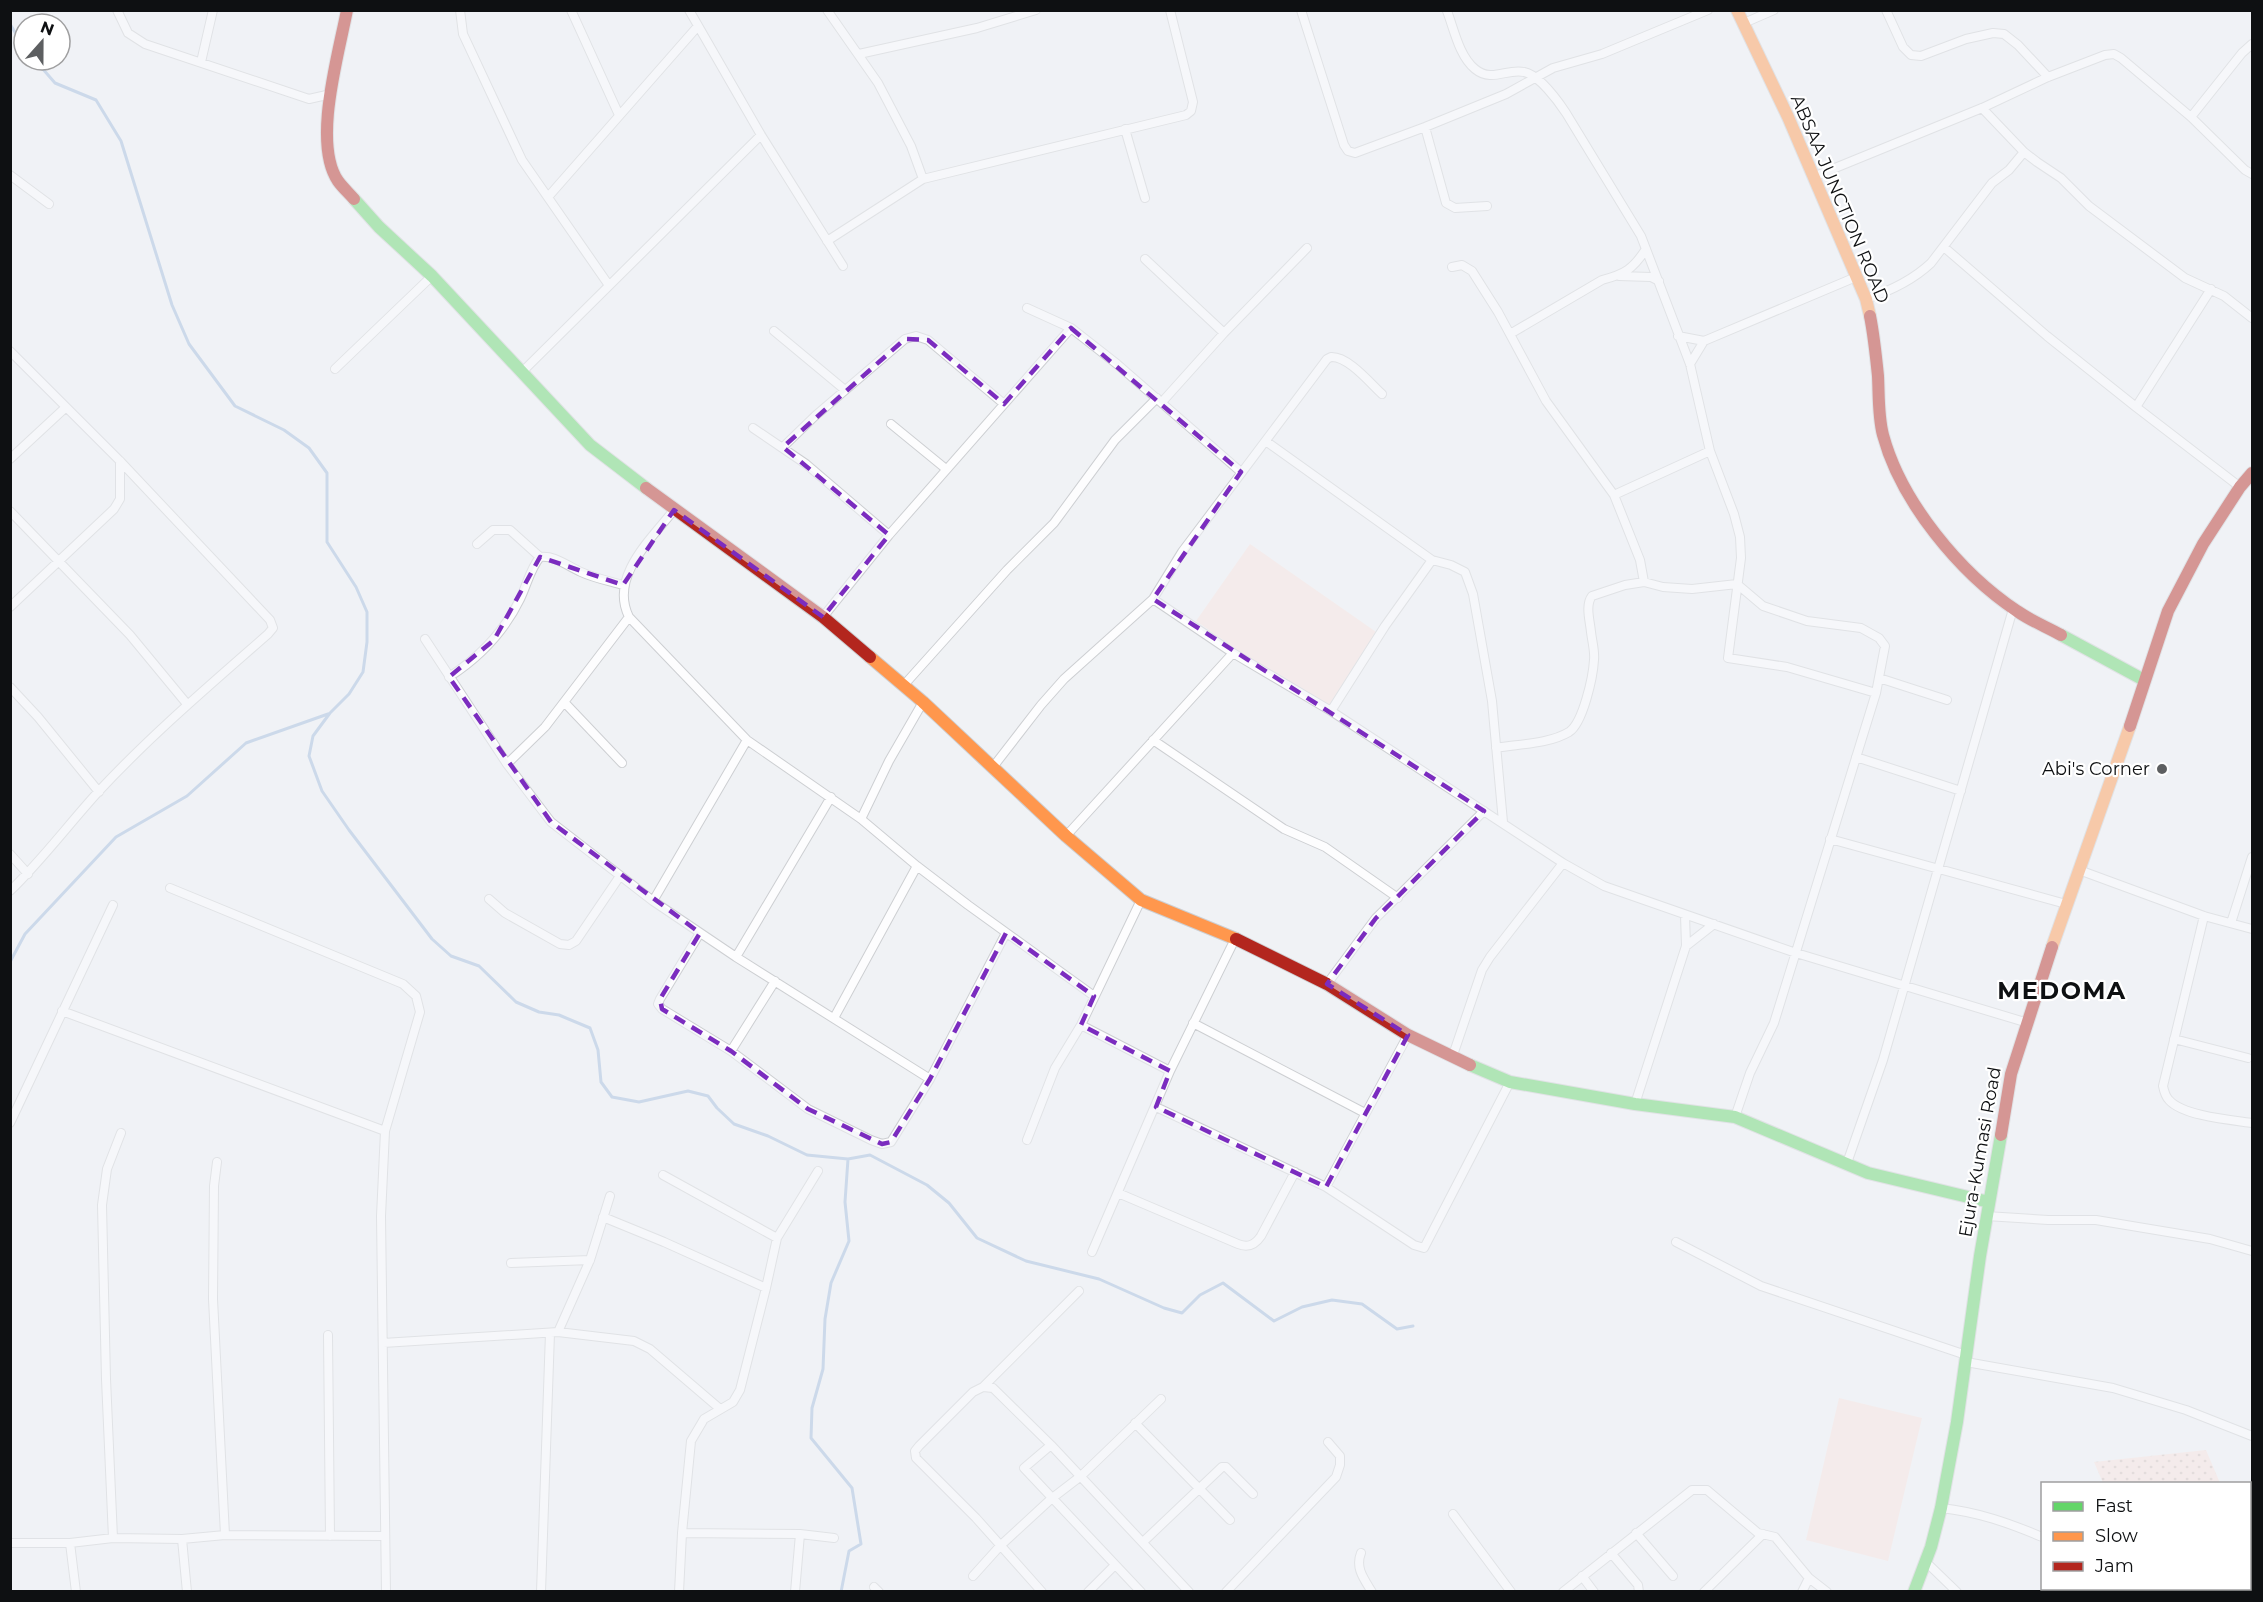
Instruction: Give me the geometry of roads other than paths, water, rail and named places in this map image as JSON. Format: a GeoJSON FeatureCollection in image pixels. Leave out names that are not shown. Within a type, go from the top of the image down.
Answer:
{"type":"FeatureCollection","features":[{"type":"Feature","properties":{"kind":"street"},"geometry":{"type":"LineString","coordinates":[[117,10],[128,33],[145,44],[309,99],[331,94]]}},
{"type":"Feature","properties":{"kind":"street"},"geometry":{"type":"LineString","coordinates":[[201,62],[213,10]]}},
{"type":"Feature","properties":{"kind":"street"},"geometry":{"type":"LineString","coordinates":[[347,10],[326,120],[328,155],[338,180],[379,227],[432,276],[590,445],[674,510],[823,617],[923,702],[1066,836],[1141,900],[1235,939],[1328,984],[1408,1035],[1452,1058],[1510,1082],[1635,1104],[1735,1117],[1868,1173],[1989,1202]]}},
{"type":"Feature","properties":{"kind":"street"},"geometry":{"type":"LineString","coordinates":[[460,10],[462,34],[522,160],[608,285]]}},
{"type":"Feature","properties":{"kind":"street"},"geometry":{"type":"LineString","coordinates":[[572,10],[619,116]]}},
{"type":"Feature","properties":{"kind":"street"},"geometry":{"type":"LineString","coordinates":[[689,10],[761,135],[843,266]]}},
{"type":"Feature","properties":{"kind":"street"},"geometry":{"type":"LineString","coordinates":[[827,10],[859,54],[896,116],[923,178]]}},
{"type":"Feature","properties":{"kind":"street"},"geometry":{"type":"LineString","coordinates":[[859,54],[977,27],[1036,10]]}},
{"type":"Feature","properties":{"kind":"street"},"geometry":{"type":"LineString","coordinates":[[827,241],[923,178],[1186,115],[1193,107],[1170,10]]}},
{"type":"Feature","properties":{"kind":"street"},"geometry":{"type":"LineString","coordinates":[[1301,10],[1344,145],[1348,151],[1355,153],[1425,128],[1506,94],[1553,68],[1602,54],[1708,10]]}},
{"type":"Feature","properties":{"kind":"street","name":"ABSAA JUNCTION ROAD"},"geometry":{"type":"LineString","coordinates":[[1737,10],[1866,299],[1874,329],[1882,433],[1896,471],[1922,515],[1972,574],[2013,609],[2144,680]]}},
{"type":"Feature","properties":{"kind":"street"},"geometry":{"type":"LineString","coordinates":[[1744,23],[1774,10]]}},
{"type":"Feature","properties":{"kind":"street"},"geometry":{"type":"LineString","coordinates":[[1886,10],[1903,47],[1911,55],[1921,56],[1966,39],[1993,33],[2004,34],[2019,45],[2048,77]]}},
{"type":"Feature","properties":{"kind":"street"},"geometry":{"type":"LineString","coordinates":[[1447,11],[1463,54],[1475,69],[1489,76],[1505,75],[1516,71],[1527,72],[1552,94],[1631,218],[1646,249],[1690,364],[1710,451],[1734,514],[1740,537],[1741,558],[1728,658],[1787,667],[1876,693]]}},
{"type":"Feature","properties":{"kind":"street"},"geometry":{"type":"LineString","coordinates":[[548,197],[698,26]]}},
{"type":"Feature","properties":{"kind":"street"},"geometry":{"type":"LineString","coordinates":[[2191,117],[2242,53],[2253,44]]}},
{"type":"Feature","properties":{"kind":"street"},"geometry":{"type":"LineString","coordinates":[[1813,177],[1982,108],[2048,77],[2105,55],[2114,54],[2191,117],[2245,170],[2253,174]]}},
{"type":"Feature","properties":{"kind":"street"},"geometry":{"type":"LineString","coordinates":[[1982,108],[2024,152],[2061,178],[2089,206],[2185,278],[2224,296],[2253,318]]}},
{"type":"Feature","properties":{"kind":"street"},"geometry":{"type":"LineString","coordinates":[[1425,128],[1446,202],[1455,208],[1487,206]]}},
{"type":"Feature","properties":{"kind":"street"},"geometry":{"type":"LineString","coordinates":[[1125,129],[1145,198]]}},
{"type":"Feature","properties":{"kind":"street"},"geometry":{"type":"LineString","coordinates":[[522,372],[761,135]]}},
{"type":"Feature","properties":{"kind":"street"},"geometry":{"type":"LineString","coordinates":[[1866,299],[1897,287],[1922,272],[1945,248],[1992,183],[2009,170],[2024,152]]}},
{"type":"Feature","properties":{"kind":"street"},"geometry":{"type":"LineString","coordinates":[[10,175],[49,204]]}},
{"type":"Feature","properties":{"kind":"street"},"geometry":{"type":"LineString","coordinates":[[904,686],[1007,570],[1054,523],[1115,440],[1160,400],[1307,248]]}},
{"type":"Feature","properties":{"kind":"street"},"geometry":{"type":"LineString","coordinates":[[1945,248],[2047,336],[2240,487]]}},
{"type":"Feature","properties":{"kind":"street"},"geometry":{"type":"LineString","coordinates":[[1618,276],[1633,267],[1646,249]]}},
{"type":"Feature","properties":{"kind":"street"},"geometry":{"type":"LineString","coordinates":[[1144,259],[1224,333]]}},
{"type":"Feature","properties":{"kind":"street"},"geometry":{"type":"LineString","coordinates":[[1452,267],[1462,265],[1472,271],[1510,334],[1546,401],[1614,495],[1640,560],[1644,582]]}},
{"type":"Feature","properties":{"kind":"street"},"geometry":{"type":"LineString","coordinates":[[335,369],[432,276]]}},
{"type":"Feature","properties":{"kind":"street"},"geometry":{"type":"LineString","coordinates":[[1510,334],[1602,280],[1618,276],[1647,277],[1659,281]]}},
{"type":"Feature","properties":{"kind":"street"},"geometry":{"type":"LineString","coordinates":[[1678,336],[1704,341],[1856,277]]}},
{"type":"Feature","properties":{"kind":"street"},"geometry":{"type":"LineString","coordinates":[[2136,407],[2211,289]]}},
{"type":"Feature","properties":{"kind":"street"},"geometry":{"type":"LineString","coordinates":[[1027,308],[1071,328],[1160,400],[1241,472]]}},
{"type":"Feature","properties":{"kind":"street"},"geometry":{"type":"LineString","coordinates":[[823,617],[889,535],[1071,328]]}},
{"type":"Feature","properties":{"kind":"street"},"geometry":{"type":"LineString","coordinates":[[774,331],[845,390]]}},
{"type":"Feature","properties":{"kind":"street"},"geometry":{"type":"LineString","coordinates":[[783,447],[905,339],[916,336],[928,340],[1004,404]]}},
{"type":"Feature","properties":{"kind":"street"},"geometry":{"type":"LineString","coordinates":[[1690,364],[1704,341]]}},
{"type":"Feature","properties":{"kind":"street"},"geometry":{"type":"LineString","coordinates":[[10,351],[120,461],[270,620],[273,628],[187,704],[99,792],[28,874],[10,891]]}},
{"type":"Feature","properties":{"kind":"street"},"geometry":{"type":"LineString","coordinates":[[993,767],[1064,679],[1154,598],[1182,552],[1331,357],[1340,358],[1362,374],[1382,394]]}},
{"type":"Feature","properties":{"kind":"street"},"geometry":{"type":"LineString","coordinates":[[10,459],[65,408]]}},
{"type":"Feature","properties":{"kind":"street"},"geometry":{"type":"LineString","coordinates":[[891,424],[946,469]]}},
{"type":"Feature","properties":{"kind":"street"},"geometry":{"type":"LineString","coordinates":[[753,428],[783,447],[829,483],[889,535]]}},
{"type":"Feature","properties":{"kind":"street"},"geometry":{"type":"LineString","coordinates":[[1267,442],[1432,560],[1460,569],[1468,576],[1490,691],[1503,822]]}},
{"type":"Feature","properties":{"kind":"street"},"geometry":{"type":"LineString","coordinates":[[1614,495],[1710,451]]}},
{"type":"Feature","properties":{"kind":"street"},"geometry":{"type":"LineString","coordinates":[[10,607],[117,504],[120,499],[120,461]]}},
{"type":"Feature","properties":{"kind":"street","name":"Ejura-Kumasi Road"},"geometry":{"type":"LineString","coordinates":[[1914,1592],[1926,1562],[1941,1508],[1958,1422],[1986,1216],[2011,1074],[2066,904],[2168,611],[2188,570],[2240,487],[2253,473]]}},
{"type":"Feature","properties":{"kind":"street"},"geometry":{"type":"LineString","coordinates":[[674,510],[631,567],[623,585],[623,605],[628,617],[747,740],[861,819],[917,866],[1094,996]]}},
{"type":"Feature","properties":{"kind":"street"},"geometry":{"type":"LineString","coordinates":[[10,511],[130,634],[187,704]]}},
{"type":"Feature","properties":{"kind":"street"},"geometry":{"type":"LineString","coordinates":[[477,544],[493,530],[510,530],[540,557]]}},
{"type":"Feature","properties":{"kind":"street"},"geometry":{"type":"LineString","coordinates":[[449,677],[466,666],[494,640],[520,599],[540,557],[546,556],[581,572],[623,585]]}},
{"type":"Feature","properties":{"kind":"street"},"geometry":{"type":"LineString","coordinates":[[1331,711],[1385,626],[1432,560]]}},
{"type":"Feature","properties":{"kind":"street"},"geometry":{"type":"LineString","coordinates":[[1496,748],[1544,741],[1568,733],[1577,725],[1588,690],[1594,657],[1588,600],[1596,594],[1625,585],[1644,582],[1662,587],[1692,589],[1737,584],[1763,606],[1807,621],[1861,628],[1879,638],[1885,646],[1876,693],[1771,1032],[1750,1073],[1735,1117]]}},
{"type":"Feature","properties":{"kind":"street"},"geometry":{"type":"LineString","coordinates":[[1154,598],[1233,653],[1331,711],[1563,863],[1604,886],[1796,953],[2028,1023]]}},
{"type":"Feature","properties":{"kind":"street"},"geometry":{"type":"LineString","coordinates":[[1847,1163],[1883,1060],[2013,609]]}},
{"type":"Feature","properties":{"kind":"street"},"geometry":{"type":"LineString","coordinates":[[507,764],[545,727],[628,617]]}},
{"type":"Feature","properties":{"kind":"street"},"geometry":{"type":"LineString","coordinates":[[424,639],[507,764],[551,822],[653,901],[700,933],[930,1079]]}},
{"type":"Feature","properties":{"kind":"street"},"geometry":{"type":"LineString","coordinates":[[1066,836],[1233,653]]}},
{"type":"Feature","properties":{"kind":"street"},"geometry":{"type":"LineString","coordinates":[[1879,678],[1947,700]]}},
{"type":"Feature","properties":{"kind":"street"},"geometry":{"type":"LineString","coordinates":[[10,687],[99,792]]}},
{"type":"Feature","properties":{"kind":"street"},"geometry":{"type":"LineString","coordinates":[[861,819],[889,761],[923,702]]}},
{"type":"Feature","properties":{"kind":"street"},"geometry":{"type":"LineString","coordinates":[[564,703],[622,763]]}},
{"type":"Feature","properties":{"kind":"street"},"geometry":{"type":"LineString","coordinates":[[653,901],[747,740]]}},
{"type":"Feature","properties":{"kind":"street"},"geometry":{"type":"LineString","coordinates":[[1153,740],[1284,829],[1325,847],[1398,898]]}},
{"type":"Feature","properties":{"kind":"street"},"geometry":{"type":"LineString","coordinates":[[1856,757],[1961,791]]}},
{"type":"Feature","properties":{"kind":"street"},"geometry":{"type":"LineString","coordinates":[[736,957],[831,797]]}},
{"type":"Feature","properties":{"kind":"street"},"geometry":{"type":"LineString","coordinates":[[1328,984],[1376,918],[1484,811]]}},
{"type":"Feature","properties":{"kind":"street"},"geometry":{"type":"LineString","coordinates":[[1830,839],[2066,904]]}},
{"type":"Feature","properties":{"kind":"street"},"geometry":{"type":"LineString","coordinates":[[10,854],[28,874]]}},
{"type":"Feature","properties":{"kind":"street"},"geometry":{"type":"LineString","coordinates":[[2231,923],[2253,857]]}},
{"type":"Feature","properties":{"kind":"street"},"geometry":{"type":"LineString","coordinates":[[1452,1058],[1482,970],[1563,863]]}},
{"type":"Feature","properties":{"kind":"street"},"geometry":{"type":"LineString","coordinates":[[834,1018],[917,866]]}},
{"type":"Feature","properties":{"kind":"street"},"geometry":{"type":"LineString","coordinates":[[2079,870],[2204,916],[2253,929]]}},
{"type":"Feature","properties":{"kind":"street"},"geometry":{"type":"LineString","coordinates":[[489,899],[505,913],[560,944],[569,945],[576,940],[620,876]]}},
{"type":"Feature","properties":{"kind":"street"},"geometry":{"type":"LineString","coordinates":[[170,888],[403,984],[416,996],[420,1012],[385,1131],[381,1216],[386,1592]]}},
{"type":"Feature","properties":{"kind":"street"},"geometry":{"type":"LineString","coordinates":[[1027,1140],[1055,1068],[1081,1025],[1141,900]]}},
{"type":"Feature","properties":{"kind":"street"},"geometry":{"type":"LineString","coordinates":[[10,1123],[113,905]]}},
{"type":"Feature","properties":{"kind":"street"},"geometry":{"type":"LineString","coordinates":[[1635,1104],[1686,946],[1685,915]]}},
{"type":"Feature","properties":{"kind":"street"},"geometry":{"type":"LineString","coordinates":[[2204,916],[2163,1086],[2169,1101],[2196,1113],[2253,1123]]}},
{"type":"Feature","properties":{"kind":"street"},"geometry":{"type":"LineString","coordinates":[[1686,946],[1714,924]]}},
{"type":"Feature","properties":{"kind":"street"},"geometry":{"type":"LineString","coordinates":[[700,933],[658,1004],[662,1009],[731,1051],[808,1109],[882,1144],[891,1142],[930,1079],[1006,933]]}},
{"type":"Feature","properties":{"kind":"street"},"geometry":{"type":"LineString","coordinates":[[1092,1252],[1170,1071],[1235,939]]}},
{"type":"Feature","properties":{"kind":"street"},"geometry":{"type":"LineString","coordinates":[[731,1051],[775,981]]}},
{"type":"Feature","properties":{"kind":"street"},"geometry":{"type":"LineString","coordinates":[[62,1011],[385,1131]]}},
{"type":"Feature","properties":{"kind":"street"},"geometry":{"type":"LineString","coordinates":[[1193,1023],[1365,1113]]}},
{"type":"Feature","properties":{"kind":"street"},"geometry":{"type":"LineString","coordinates":[[1081,1025],[1170,1071]]}},
{"type":"Feature","properties":{"kind":"street"},"geometry":{"type":"LineString","coordinates":[[1326,1187],[1408,1035]]}},
{"type":"Feature","properties":{"kind":"street"},"geometry":{"type":"LineString","coordinates":[[2174,1039],[2248,1058]]}},
{"type":"Feature","properties":{"kind":"street"},"geometry":{"type":"LineString","coordinates":[[1156,1107],[1326,1187],[1414,1245],[1424,1248],[1510,1082]]}},
{"type":"Feature","properties":{"kind":"street"},"geometry":{"type":"LineString","coordinates":[[113,1538],[101,1223],[107,1169],[121,1132]]}},
{"type":"Feature","properties":{"kind":"street"},"geometry":{"type":"LineString","coordinates":[[217,1161],[214,1186],[213,1299],[225,1535]]}},
{"type":"Feature","properties":{"kind":"street"},"geometry":{"type":"LineString","coordinates":[[679,1592],[691,1441],[704,1419],[719,1408],[733,1402],[740,1390],[777,1238],[818,1171]]}},
{"type":"Feature","properties":{"kind":"street"},"geometry":{"type":"LineString","coordinates":[[1118,1193],[1247,1247],[1261,1236],[1294,1172]]}},
{"type":"Feature","properties":{"kind":"street"},"geometry":{"type":"LineString","coordinates":[[663,1175],[777,1238]]}},
{"type":"Feature","properties":{"kind":"street"},"geometry":{"type":"LineString","coordinates":[[541,1592],[554,1333],[590,1260],[610,1196]]}},
{"type":"Feature","properties":{"kind":"street"},"geometry":{"type":"LineString","coordinates":[[1986,1216],[2096,1220],[2210,1239],[2253,1251]]}},
{"type":"Feature","properties":{"kind":"street"},"geometry":{"type":"LineString","coordinates":[[603,1217],[766,1288]]}},
{"type":"Feature","properties":{"kind":"street"},"geometry":{"type":"LineString","coordinates":[[1676,1242],[1761,1286],[1966,1359],[2122,1390],[2199,1414],[2253,1436]]}},
{"type":"Feature","properties":{"kind":"street"},"geometry":{"type":"LineString","coordinates":[[511,1263],[590,1260]]}},
{"type":"Feature","properties":{"kind":"street"},"geometry":{"type":"LineString","coordinates":[[1042,1592],[916,1458],[915,1451],[1079,1291]]}},
{"type":"Feature","properties":{"kind":"street"},"geometry":{"type":"LineString","coordinates":[[383,1343],[554,1333],[634,1341],[650,1349],[719,1408]]}},
{"type":"Feature","properties":{"kind":"street"},"geometry":{"type":"LineString","coordinates":[[328,1335],[330,1536]]}},
{"type":"Feature","properties":{"kind":"street"},"geometry":{"type":"LineString","coordinates":[[983,1387],[993,1388],[1081,1476],[1190,1592]]}},
{"type":"Feature","properties":{"kind":"street"},"geometry":{"type":"LineString","coordinates":[[973,1576],[1000,1546],[1051,1499],[1081,1476],[1161,1399]]}},
{"type":"Feature","properties":{"kind":"street"},"geometry":{"type":"LineString","coordinates":[[1135,1423],[1230,1520]]}},
{"type":"Feature","properties":{"kind":"street"},"geometry":{"type":"LineString","coordinates":[[1226,1592],[1336,1477],[1340,1456],[1328,1442]]}},
{"type":"Feature","properties":{"kind":"street"},"geometry":{"type":"LineString","coordinates":[[1050,1445],[1024,1468],[1141,1592]]}},
{"type":"Feature","properties":{"kind":"street"},"geometry":{"type":"LineString","coordinates":[[1143,1542],[1224,1466],[1253,1494]]}},
{"type":"Feature","properties":{"kind":"street"},"geometry":{"type":"LineString","coordinates":[[1563,1592],[1692,1490],[1699,1489],[1707,1490],[1758,1533],[1775,1537],[1809,1578],[1827,1592]]}},
{"type":"Feature","properties":{"kind":"street"},"geometry":{"type":"LineString","coordinates":[[1941,1508],[1969,1511],[1998,1519],[2041,1536]]}},
{"type":"Feature","properties":{"kind":"street"},"geometry":{"type":"LineString","coordinates":[[1453,1514],[1511,1592]]}},
{"type":"Feature","properties":{"kind":"street"},"geometry":{"type":"LineString","coordinates":[[682,1533],[800,1534],[834,1538]]}},
{"type":"Feature","properties":{"kind":"street"},"geometry":{"type":"LineString","coordinates":[[1636,1533],[1673,1576]]}},
{"type":"Feature","properties":{"kind":"street"},"geometry":{"type":"LineString","coordinates":[[795,1592],[800,1534]]}},
{"type":"Feature","properties":{"kind":"street"},"geometry":{"type":"LineString","coordinates":[[1704,1592],[1763,1534]]}},
{"type":"Feature","properties":{"kind":"street"},"geometry":{"type":"LineString","coordinates":[[10,1543],[70,1543],[113,1538],[182,1539],[225,1535],[385,1536]]}},
{"type":"Feature","properties":{"kind":"street"},"geometry":{"type":"LineString","coordinates":[[182,1539],[187,1592]]}},
{"type":"Feature","properties":{"kind":"street"},"geometry":{"type":"LineString","coordinates":[[70,1543],[76,1592]]}},
{"type":"Feature","properties":{"kind":"street"},"geometry":{"type":"LineString","coordinates":[[1361,1552],[1358,1559],[1359,1568],[1372,1592]]}},
{"type":"Feature","properties":{"kind":"street"},"geometry":{"type":"LineString","coordinates":[[1611,1553],[1638,1585],[1639,1592]]}},
{"type":"Feature","properties":{"kind":"street"},"geometry":{"type":"LineString","coordinates":[[1926,1562],[1958,1592]]}},
{"type":"Feature","properties":{"kind":"street"},"geometry":{"type":"LineString","coordinates":[[1088,1592],[1115,1565]]}},
{"type":"Feature","properties":{"kind":"street"},"geometry":{"type":"LineString","coordinates":[[1582,1576],[1594,1592]]}},
{"type":"Feature","properties":{"kind":"street"},"geometry":{"type":"LineString","coordinates":[[1803,1592],[1809,1578]]}},
{"type":"Feature","properties":{"kind":"waterway"},"geometry":{"type":"LineString","coordinates":[[45,72],[55,83],[96,100],[121,141],[172,305],[189,344],[235,406],[284,430],[309,448],[327,473],[327,542],[356,587],[367,612],[367,642],[363,672],[349,694],[330,713],[313,736],[309,756],[322,791],[432,939],[451,956],[479,966],[516,1002],[539,1012],[559,1015],[590,1028],[598,1050],[601,1082],[612,1097],[639,1102],[688,1091],[708,1096],[734,1124],[768,1136],[807,1155],[848,1159],[870,1155],[927,1185],[949,1203],[977,1238],[1026,1261],[1099,1279],[1164,1308],[1182,1313],[1200,1295],[1223,1283],[1274,1321],[1302,1307],[1332,1300],[1362,1304],[1397,1329],[1413,1326]]}},
{"type":"Feature","properties":{"kind":"waterway"},"geometry":{"type":"LineString","coordinates":[[10,962],[25,934],[116,837],[187,796],[246,743],[328,714]]}},
{"type":"Feature","properties":{"kind":"waterway"},"geometry":{"type":"LineString","coordinates":[[841,1592],[849,1551],[861,1544],[852,1488],[811,1438],[812,1408],[823,1369],[825,1319],[831,1283],[849,1241],[845,1202],[848,1159]]}},
{"type":"Feature","properties":{"kind":"place","name":"Abi's Corner"},"geometry":{"type":"Point","coordinates":[2162,769]}},
{"type":"Feature","properties":{"kind":"district","name":"MEDOMA"},"geometry":{"type":"Point","coordinates":[2062,991]}}]}
